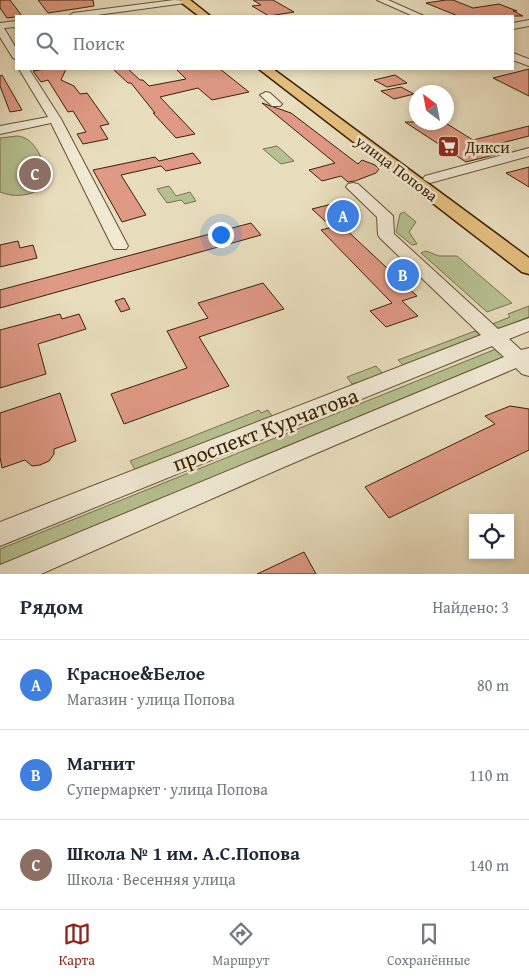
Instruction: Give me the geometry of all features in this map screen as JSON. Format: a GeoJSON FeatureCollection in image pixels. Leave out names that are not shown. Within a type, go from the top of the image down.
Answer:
{"type":"FeatureCollection","features":[{"type":"Feature","properties":{"kind":"main road"},"geometry":{"type":"LineString","coordinates":[[184,1],[194,15]]}},
{"type":"Feature","properties":{"kind":"main road"},"geometry":{"type":"LineString","coordinates":[[184,1],[204,15]]}},
{"type":"Feature","properties":{"kind":"main road","name":"улица Попова"},"geometry":{"type":"LineString","coordinates":[[266,70],[529,268]]}},
{"type":"Feature","properties":{"kind":"main road","name":"улица Попова"},"geometry":{"type":"LineString","coordinates":[[279,70],[529,250]]}},
{"type":"Feature","properties":{"kind":"street"},"geometry":{"type":"LineString","coordinates":[[381,0],[418,15]]}},
{"type":"Feature","properties":{"kind":"street"},"geometry":{"type":"LineString","coordinates":[[80,15],[184,1]]}},
{"type":"Feature","properties":{"kind":"street"},"geometry":{"type":"LineString","coordinates":[[514,26],[529,23]]}},
{"type":"Feature","properties":{"kind":"street"},"geometry":{"type":"LineString","coordinates":[[15,24],[0,28],[15,54]]}},
{"type":"Feature","properties":{"kind":"street"},"geometry":{"type":"LineString","coordinates":[[514,56],[529,63]]}},
{"type":"Feature","properties":{"kind":"street"},"geometry":{"type":"LineString","coordinates":[[25,70],[56,119],[120,246]]}},
{"type":"Feature","properties":{"kind":"street"},"geometry":{"type":"LineString","coordinates":[[266,95],[276,104]]}},
{"type":"Feature","properties":{"kind":"street"},"geometry":{"type":"LineString","coordinates":[[0,130],[56,119]]}},
{"type":"Feature","properties":{"kind":"street"},"geometry":{"type":"LineString","coordinates":[[430,179],[529,152]]}},
{"type":"Feature","properties":{"kind":"street"},"geometry":{"type":"LineString","coordinates":[[353,187],[385,216],[386,235],[494,338],[525,361]]}},
{"type":"Feature","properties":{"kind":"street","name":"проспект Курчатова"},"geometry":{"type":"LineString","coordinates":[[0,534],[529,324]]}},
{"type":"Feature","properties":{"kind":"street","name":"проспект Курчатова"},"geometry":{"type":"LineString","coordinates":[[10,574],[285,456],[525,361]]}},
{"type":"Feature","properties":{"kind":"green space"},"geometry":{"type":"Polygon","coordinates":[[[24,137],[34,145],[50,177],[50,181],[40,190],[27,194],[13,195],[0,192],[0,138],[24,137]]]}},
{"type":"Feature","properties":{"kind":"green space"},"geometry":{"type":"Polygon","coordinates":[[[277,146],[294,161],[281,164],[263,149],[277,146]]]}},
{"type":"Feature","properties":{"kind":"green space"},"geometry":{"type":"Polygon","coordinates":[[[169,186],[176,196],[190,192],[196,201],[185,204],[181,200],[167,203],[157,189],[169,186]]]}},
{"type":"Feature","properties":{"kind":"green space"},"geometry":{"type":"Polygon","coordinates":[[[404,212],[416,222],[409,232],[417,244],[412,245],[396,232],[400,214],[404,212]]]}},
{"type":"Feature","properties":{"kind":"green space"},"geometry":{"type":"Polygon","coordinates":[[[426,251],[439,256],[457,256],[512,303],[487,312],[421,253],[426,251]]]}},
{"type":"Feature","properties":{"kind":"green space"},"geometry":{"type":"Polygon","coordinates":[[[529,306],[529,317],[495,330],[490,325],[510,317],[508,314],[529,306]]]}},
{"type":"Feature","properties":{"kind":"green space"},"geometry":{"type":"Polygon","coordinates":[[[475,331],[482,337],[405,367],[398,360],[475,331]]]}},
{"type":"Feature","properties":{"kind":"green space"},"geometry":{"type":"Polygon","coordinates":[[[496,349],[506,358],[0,565],[0,549],[496,349]]]}},
{"type":"Feature","properties":{"kind":"green space"},"geometry":{"type":"Polygon","coordinates":[[[376,366],[385,376],[362,385],[359,382],[352,384],[347,377],[376,366]]]}},
{"type":"Feature","properties":{"kind":"green space"},"geometry":{"type":"Polygon","coordinates":[[[259,410],[261,413],[268,410],[272,416],[137,473],[130,461],[259,410]]]}},
{"type":"Feature","properties":{"kind":"building"},"geometry":{"type":"Polygon","coordinates":[[[0,0],[10,0],[21,15],[7,18],[0,8],[0,0]]]}},
{"type":"Feature","properties":{"kind":"building"},"geometry":{"type":"Polygon","coordinates":[[[38,0],[93,0],[94,6],[48,13],[38,0]]]}},
{"type":"Feature","properties":{"kind":"building"},"geometry":{"type":"Polygon","coordinates":[[[253,0],[273,0],[294,12],[267,15],[252,6],[261,5],[253,0]]]}},
{"type":"Feature","properties":{"kind":"building"},"geometry":{"type":"Polygon","coordinates":[[[453,0],[473,8],[499,4],[517,11],[513,11],[523,16],[456,15],[426,3],[453,0]]]}},
{"type":"Feature","properties":{"kind":"building"},"geometry":{"type":"Polygon","coordinates":[[[529,69],[529,96],[493,78],[529,69]]]}},
{"type":"Feature","properties":{"kind":"building"},"geometry":{"type":"Polygon","coordinates":[[[66,70],[61,80],[74,86],[80,94],[87,93],[109,124],[100,126],[108,139],[83,144],[77,134],[86,132],[73,111],[68,112],[48,80],[41,82],[33,71],[66,70]]]}},
{"type":"Feature","properties":{"kind":"building"},"geometry":{"type":"Polygon","coordinates":[[[114,70],[129,70],[149,86],[186,79],[177,70],[221,70],[249,92],[212,100],[198,88],[160,97],[195,134],[176,138],[153,113],[155,113],[131,83],[128,83],[114,70]]]}},
{"type":"Feature","properties":{"kind":"building"},"geometry":{"type":"Polygon","coordinates":[[[2,75],[22,110],[10,112],[0,86],[0,76],[2,75]]]}},
{"type":"Feature","properties":{"kind":"building"},"geometry":{"type":"Polygon","coordinates":[[[395,75],[407,83],[387,87],[374,80],[395,75]]]}},
{"type":"Feature","properties":{"kind":"building"},"geometry":{"type":"Polygon","coordinates":[[[401,87],[409,91],[409,95],[394,99],[381,91],[401,87]]]}},
{"type":"Feature","properties":{"kind":"building"},"geometry":{"type":"Polygon","coordinates":[[[262,103],[291,113],[358,164],[362,160],[375,165],[379,169],[376,173],[355,181],[348,182],[341,176],[322,181],[309,170],[335,163],[262,103]]]}},
{"type":"Feature","properties":{"kind":"building"},"geometry":{"type":"Polygon","coordinates":[[[529,126],[529,136],[490,146],[502,153],[466,162],[417,130],[454,130],[454,128],[473,140],[529,126]]]}},
{"type":"Feature","properties":{"kind":"building"},"geometry":{"type":"Polygon","coordinates":[[[193,153],[201,163],[166,171],[161,166],[121,175],[146,215],[122,222],[93,170],[155,157],[159,161],[193,153]]]}},
{"type":"Feature","properties":{"kind":"building"},"geometry":{"type":"Polygon","coordinates":[[[529,167],[529,187],[506,173],[529,167]]]}},
{"type":"Feature","properties":{"kind":"building"},"geometry":{"type":"Polygon","coordinates":[[[340,202],[354,213],[325,221],[312,209],[340,202]]]}},
{"type":"Feature","properties":{"kind":"building"},"geometry":{"type":"Polygon","coordinates":[[[251,223],[261,235],[0,308],[0,290],[251,223]]]}},
{"type":"Feature","properties":{"kind":"building"},"geometry":{"type":"Polygon","coordinates":[[[341,225],[417,296],[402,301],[418,316],[386,327],[370,311],[392,303],[321,230],[341,225]]]}},
{"type":"Feature","properties":{"kind":"building"},"geometry":{"type":"Polygon","coordinates":[[[18,241],[20,248],[33,245],[37,258],[0,267],[0,245],[18,241]]]}},
{"type":"Feature","properties":{"kind":"building"},"geometry":{"type":"Polygon","coordinates":[[[263,283],[284,309],[199,337],[229,386],[124,424],[111,394],[187,368],[167,331],[208,318],[198,303],[263,283]]]}},
{"type":"Feature","properties":{"kind":"building"},"geometry":{"type":"Polygon","coordinates":[[[124,298],[130,309],[121,312],[115,301],[124,298]]]}},
{"type":"Feature","properties":{"kind":"building"},"geometry":{"type":"Polygon","coordinates":[[[60,314],[62,319],[79,314],[86,329],[38,344],[46,374],[0,388],[0,330],[60,314]]]}},
{"type":"Feature","properties":{"kind":"building"},"geometry":{"type":"Polygon","coordinates":[[[60,393],[76,441],[54,449],[54,454],[49,461],[40,465],[32,466],[25,460],[2,468],[0,457],[0,413],[60,393]]]}},
{"type":"Feature","properties":{"kind":"building"},"geometry":{"type":"Polygon","coordinates":[[[510,406],[529,409],[529,450],[389,518],[365,487],[495,424],[485,416],[510,406]]]}},
{"type":"Feature","properties":{"kind":"building"},"geometry":{"type":"Polygon","coordinates":[[[304,552],[316,574],[257,574],[304,552]]]}},
{"type":"Feature","properties":{"kind":"place","name":"Дикси"},"geometry":{"type":"Point","coordinates":[449,147]}},
{"type":"Feature","properties":{"kind":"place","name":"Школа № 1 им. А.С.Попова"},"geometry":{"type":"Point","coordinates":[35,174]}},
{"type":"Feature","properties":{"kind":"place","name":"Красное&Белое"},"geometry":{"type":"Point","coordinates":[343,216]}},
{"type":"Feature","properties":{"kind":"place","name":"Магнит"},"geometry":{"type":"Point","coordinates":[403,275]}}]}
